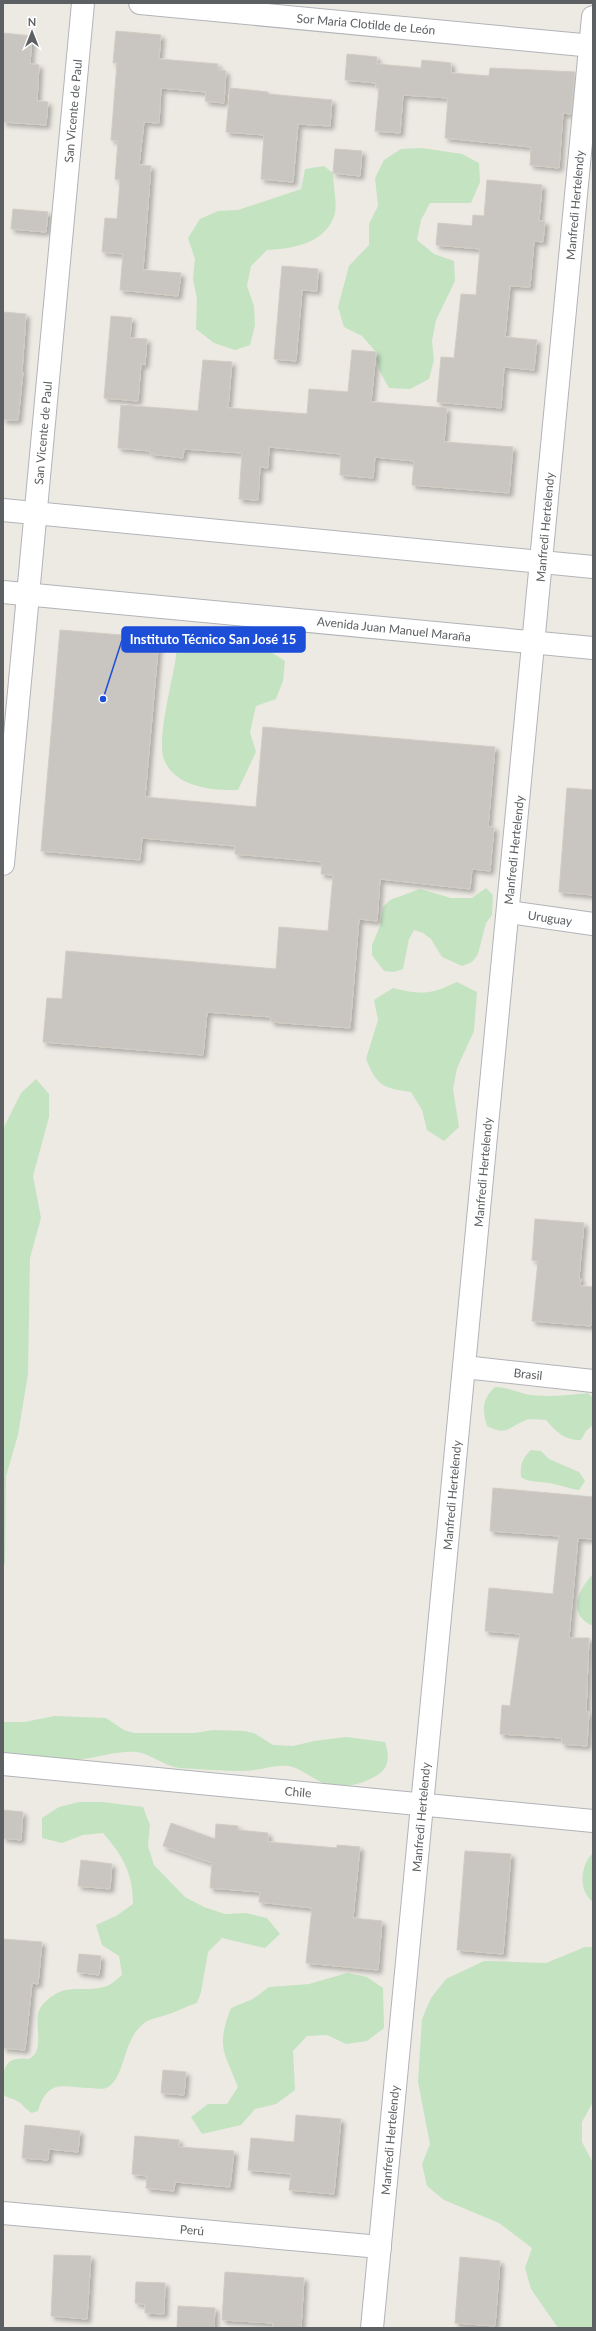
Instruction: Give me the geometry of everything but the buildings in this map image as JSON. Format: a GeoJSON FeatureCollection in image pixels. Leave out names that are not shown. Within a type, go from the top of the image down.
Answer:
{"type":"FeatureCollection","features":[{"type":"Feature","properties":{"kind":"street","name":"San Vicente de Paul"},"geometry":{"type":"LineString","coordinates":[[3,864],[83,3]]}},
{"type":"Feature","properties":{"kind":"street","name":"Sor Maria Clotilde de León"},"geometry":{"type":"LineString","coordinates":[[140,3],[592,46]]}},
{"type":"Feature","properties":{"kind":"street","name":"Manfredi Hertelendy"},"geometry":{"type":"LineString","coordinates":[[372,2328],[592,46],[593,17]]}},
{"type":"Feature","properties":{"kind":"street"},"geometry":{"type":"LineString","coordinates":[[3,510],[593,567]]}},
{"type":"Feature","properties":{"kind":"street","name":"Avenida Juan Manuel Maraña"},"geometry":{"type":"LineString","coordinates":[[3,592],[593,648]]}},
{"type":"Feature","properties":{"kind":"street","name":"Uruguay"},"geometry":{"type":"LineString","coordinates":[[508,912],[593,924]]}},
{"type":"Feature","properties":{"kind":"street","name":"Brasil"},"geometry":{"type":"LineString","coordinates":[[464,1368],[593,1381]]}},
{"type":"Feature","properties":{"kind":"street","name":"Chile"},"geometry":{"type":"LineString","coordinates":[[3,1764],[593,1820]]}},
{"type":"Feature","properties":{"kind":"street","name":"Perú"},"geometry":{"type":"LineString","coordinates":[[3,2213],[380,2247]]}},
{"type":"Feature","properties":{"kind":"green space"},"geometry":{"type":"Polygon","coordinates":[[[422,148],[462,154],[479,163],[480,182],[471,203],[430,203],[421,220],[417,240],[434,254],[454,261],[455,281],[436,320],[432,341],[434,360],[429,379],[410,389],[389,388],[379,370],[376,352],[362,336],[344,327],[338,307],[349,266],[369,245],[369,224],[378,206],[375,178],[384,160],[401,149],[422,148]]]}},
{"type":"Feature","properties":{"kind":"green space"},"geometry":{"type":"Polygon","coordinates":[[[324,166],[333,173],[335,213],[331,223],[317,238],[298,246],[267,250],[251,266],[247,286],[254,306],[255,325],[250,345],[235,350],[214,343],[196,329],[197,299],[193,279],[195,259],[188,238],[200,219],[218,211],[238,210],[301,189],[305,169],[324,166]]]}},
{"type":"Feature","properties":{"kind":"green space"},"geometry":{"type":"Polygon","coordinates":[[[193,626],[214,629],[229,645],[268,650],[285,661],[283,681],[276,699],[256,706],[250,732],[256,752],[238,790],[218,790],[197,786],[187,782],[178,777],[171,770],[165,762],[162,753],[163,726],[176,656],[176,635],[193,626]]]}},
{"type":"Feature","properties":{"kind":"green space"},"geometry":{"type":"Polygon","coordinates":[[[486,888],[493,895],[492,915],[486,923],[478,954],[472,962],[462,966],[442,957],[431,939],[423,933],[414,930],[409,939],[403,969],[394,972],[384,971],[372,955],[372,945],[380,926],[383,907],[390,900],[420,889],[451,898],[472,898],[486,888]]]}},
{"type":"Feature","properties":{"kind":"green space"},"geometry":{"type":"Polygon","coordinates":[[[457,982],[477,992],[474,1031],[457,1068],[453,1089],[459,1127],[444,1141],[427,1130],[422,1110],[411,1092],[394,1089],[382,1084],[374,1075],[366,1059],[378,1020],[374,1000],[393,988],[419,993],[439,989],[457,982]]]}},
{"type":"Feature","properties":{"kind":"green space"},"geometry":{"type":"Polygon","coordinates":[[[36,1079],[49,1094],[49,1117],[33,1176],[41,1218],[30,1258],[28,1374],[18,1435],[6,1476],[5,1562],[3,1570],[3,1129],[21,1093],[36,1079]]]}},
{"type":"Feature","properties":{"kind":"green space"},"geometry":{"type":"Polygon","coordinates":[[[495,1387],[540,1396],[588,1393],[593,1398],[593,1425],[586,1431],[581,1440],[569,1439],[565,1437],[557,1432],[546,1420],[526,1420],[503,1431],[494,1429],[487,1426],[484,1414],[484,1405],[485,1400],[495,1387]]]}},
{"type":"Feature","properties":{"kind":"green space"},"geometry":{"type":"Polygon","coordinates":[[[531,1450],[541,1451],[549,1459],[579,1472],[585,1481],[579,1490],[531,1481],[521,1477],[522,1462],[531,1450]]]}},
{"type":"Feature","properties":{"kind":"green space"},"geometry":{"type":"Polygon","coordinates":[[[593,1574],[593,1626],[580,1616],[577,1609],[577,1602],[579,1595],[587,1581],[593,1574]]]}},
{"type":"Feature","properties":{"kind":"green space"},"geometry":{"type":"Polygon","coordinates":[[[55,1716],[106,1718],[124,1730],[134,1733],[194,1733],[213,1730],[244,1731],[254,1733],[273,1745],[293,1746],[314,1741],[346,1737],[385,1742],[388,1760],[382,1771],[369,1780],[351,1785],[335,1786],[323,1783],[289,1766],[277,1766],[244,1771],[179,1768],[173,1767],[137,1752],[123,1752],[72,1760],[42,1760],[3,1757],[3,1722],[24,1722],[55,1716]]]}},
{"type":"Feature","properties":{"kind":"green space"},"geometry":{"type":"Polygon","coordinates":[[[79,1802],[102,1802],[143,1807],[150,1825],[148,1846],[154,1865],[185,1897],[204,1907],[225,1914],[246,1913],[267,1918],[280,1934],[265,1948],[222,1938],[208,1952],[201,1992],[197,2003],[144,2023],[135,2033],[130,2042],[117,2077],[112,2084],[103,2089],[64,2086],[57,2087],[46,2093],[38,2111],[32,2113],[19,2102],[3,2094],[3,2079],[6,2067],[8,2063],[13,2060],[20,2058],[29,2059],[35,2054],[38,2048],[37,2024],[40,2009],[52,1996],[66,1990],[95,1989],[106,1986],[122,1975],[119,1956],[102,1945],[96,1925],[116,1916],[133,1904],[133,1893],[126,1866],[116,1849],[103,1833],[83,1835],[62,1843],[42,1838],[42,1818],[59,1807],[79,1802]]]}},
{"type":"Feature","properties":{"kind":"green space"},"geometry":{"type":"Polygon","coordinates":[[[593,1853],[593,1902],[585,1891],[582,1878],[585,1864],[593,1853]]]}},
{"type":"Feature","properties":{"kind":"green space"},"geometry":{"type":"Polygon","coordinates":[[[585,1947],[593,1947],[593,2102],[582,2122],[582,2142],[593,2163],[593,2328],[558,2328],[531,2289],[525,2268],[532,2248],[499,2223],[444,2200],[427,2186],[422,2164],[430,2144],[418,2082],[422,2019],[431,1998],[446,1979],[484,1961],[546,1963],[585,1947]]]}},
{"type":"Feature","properties":{"kind":"green space"},"geometry":{"type":"Polygon","coordinates":[[[347,1973],[367,1977],[383,1988],[384,2028],[367,2041],[346,2044],[327,2035],[307,2036],[293,2051],[295,2090],[276,2104],[255,2109],[241,2125],[202,2134],[191,2117],[208,2104],[227,2104],[238,2087],[226,2056],[223,2041],[226,2021],[231,2008],[253,1999],[269,1987],[309,1984],[347,1973]]]}},
{"type":"Feature","properties":{"kind":"place","name":"Instituto Técnico San José 15"},"geometry":{"type":"Point","coordinates":[103,699]}}]}
